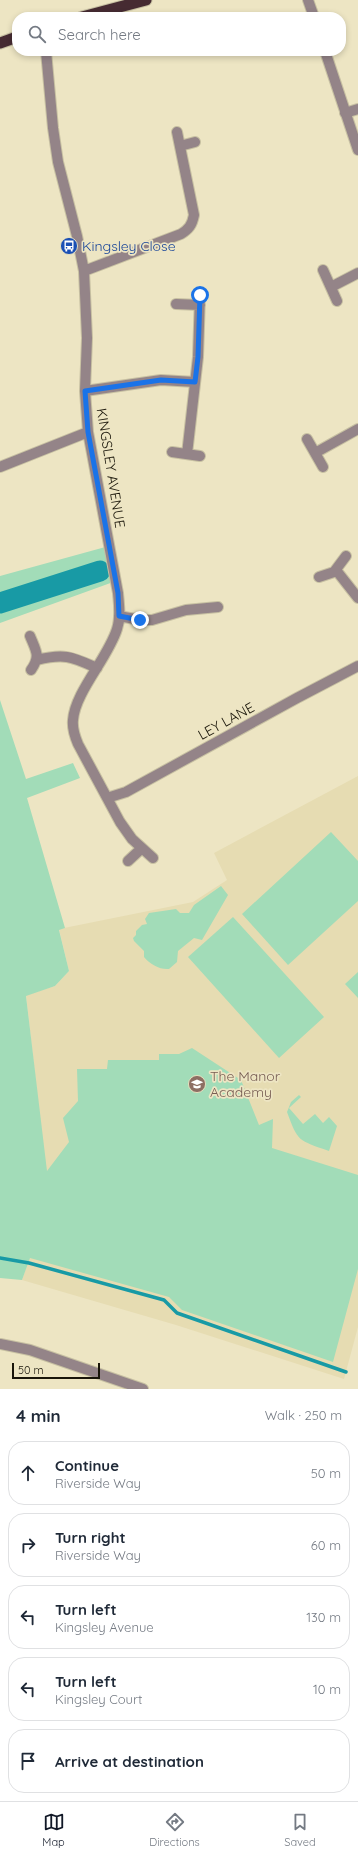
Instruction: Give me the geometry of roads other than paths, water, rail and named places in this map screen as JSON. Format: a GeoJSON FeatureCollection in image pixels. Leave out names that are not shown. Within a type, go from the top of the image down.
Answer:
{"type":"FeatureCollection","features":[{"type":"Feature","properties":{"kind":"highway"},"geometry":{"type":"LineString","coordinates":[[101,12],[146,0]]}},
{"type":"Feature","properties":{"kind":"highway"},"geometry":{"type":"LineString","coordinates":[[0,43],[12,39]]}},
{"type":"Feature","properties":{"kind":"street"},"geometry":{"type":"LineString","coordinates":[[308,0],[312,12]]}},
{"type":"Feature","properties":{"kind":"street","name":"KINGSLEY AVENUE"},"geometry":{"type":"LineString","coordinates":[[46,56],[53,128],[58,162],[77,236],[84,272],[88,338],[85,391],[88,432],[118,593],[119,616],[117,629],[82,695],[72,721],[78,744],[120,822],[132,839],[153,858]]}},
{"type":"Feature","properties":{"kind":"street"},"geometry":{"type":"LineString","coordinates":[[327,56],[358,150]]}},
{"type":"Feature","properties":{"kind":"street"},"geometry":{"type":"LineString","coordinates":[[345,114],[358,109]]}},
{"type":"Feature","properties":{"kind":"street"},"geometry":{"type":"LineString","coordinates":[[84,272],[187,231],[192,224],[194,215],[177,132]]}},
{"type":"Feature","properties":{"kind":"street"},"geometry":{"type":"LineString","coordinates":[[180,146],[195,142]]}},
{"type":"Feature","properties":{"kind":"street"},"geometry":{"type":"LineString","coordinates":[[323,270],[337,301]]}},
{"type":"Feature","properties":{"kind":"street"},"geometry":{"type":"LineString","coordinates":[[331,287],[358,273]]}},
{"type":"Feature","properties":{"kind":"street"},"geometry":{"type":"LineString","coordinates":[[176,304],[200,300],[195,382],[187,454]]}},
{"type":"Feature","properties":{"kind":"street"},"geometry":{"type":"LineString","coordinates":[[85,391],[161,380],[195,382]]}},
{"type":"Feature","properties":{"kind":"street"},"geometry":{"type":"LineString","coordinates":[[315,453],[358,429]]}},
{"type":"Feature","properties":{"kind":"street"},"geometry":{"type":"LineString","coordinates":[[0,467],[88,432]]}},
{"type":"Feature","properties":{"kind":"street"},"geometry":{"type":"LineString","coordinates":[[307,439],[323,467]]}},
{"type":"Feature","properties":{"kind":"street"},"geometry":{"type":"LineString","coordinates":[[172,452],[200,456]]}},
{"type":"Feature","properties":{"kind":"street"},"geometry":{"type":"LineString","coordinates":[[319,577],[336,570],[346,556]]}},
{"type":"Feature","properties":{"kind":"street"},"geometry":{"type":"LineString","coordinates":[[336,570],[358,598]]}},
{"type":"Feature","properties":{"kind":"street"},"geometry":{"type":"LineString","coordinates":[[119,616],[152,620],[186,610],[218,607]]}},
{"type":"Feature","properties":{"kind":"street"},"geometry":{"type":"LineString","coordinates":[[30,636],[37,654],[37,660],[31,670]]}},
{"type":"Feature","properties":{"kind":"street"},"geometry":{"type":"LineString","coordinates":[[37,660],[59,656],[69,656],[97,668]]}},
{"type":"Feature","properties":{"kind":"street","name":"LEY LANE"},"geometry":{"type":"LineString","coordinates":[[108,798],[126,792],[358,666]]}},
{"type":"Feature","properties":{"kind":"street"},"geometry":{"type":"LineString","coordinates":[[128,861],[142,848]]}},
{"type":"Feature","properties":{"kind":"street"},"geometry":{"type":"LineString","coordinates":[[0,1344],[30,1350],[143,1389]]}},
{"type":"Feature","properties":{"kind":"waterway"},"geometry":{"type":"LineString","coordinates":[[0,603],[100,571]]}},
{"type":"Feature","properties":{"kind":"waterway"},"geometry":{"type":"LineString","coordinates":[[0,1258],[29,1263],[164,1300],[177,1313],[346,1372]]}},
{"type":"Feature","properties":{"kind":"place","name":"Kingsley Close"},"geometry":{"type":"Point","coordinates":[69,246]}},
{"type":"Feature","properties":{"kind":"place","name":"The Manor Academy"},"geometry":{"type":"Point","coordinates":[197,1084]}}]}
